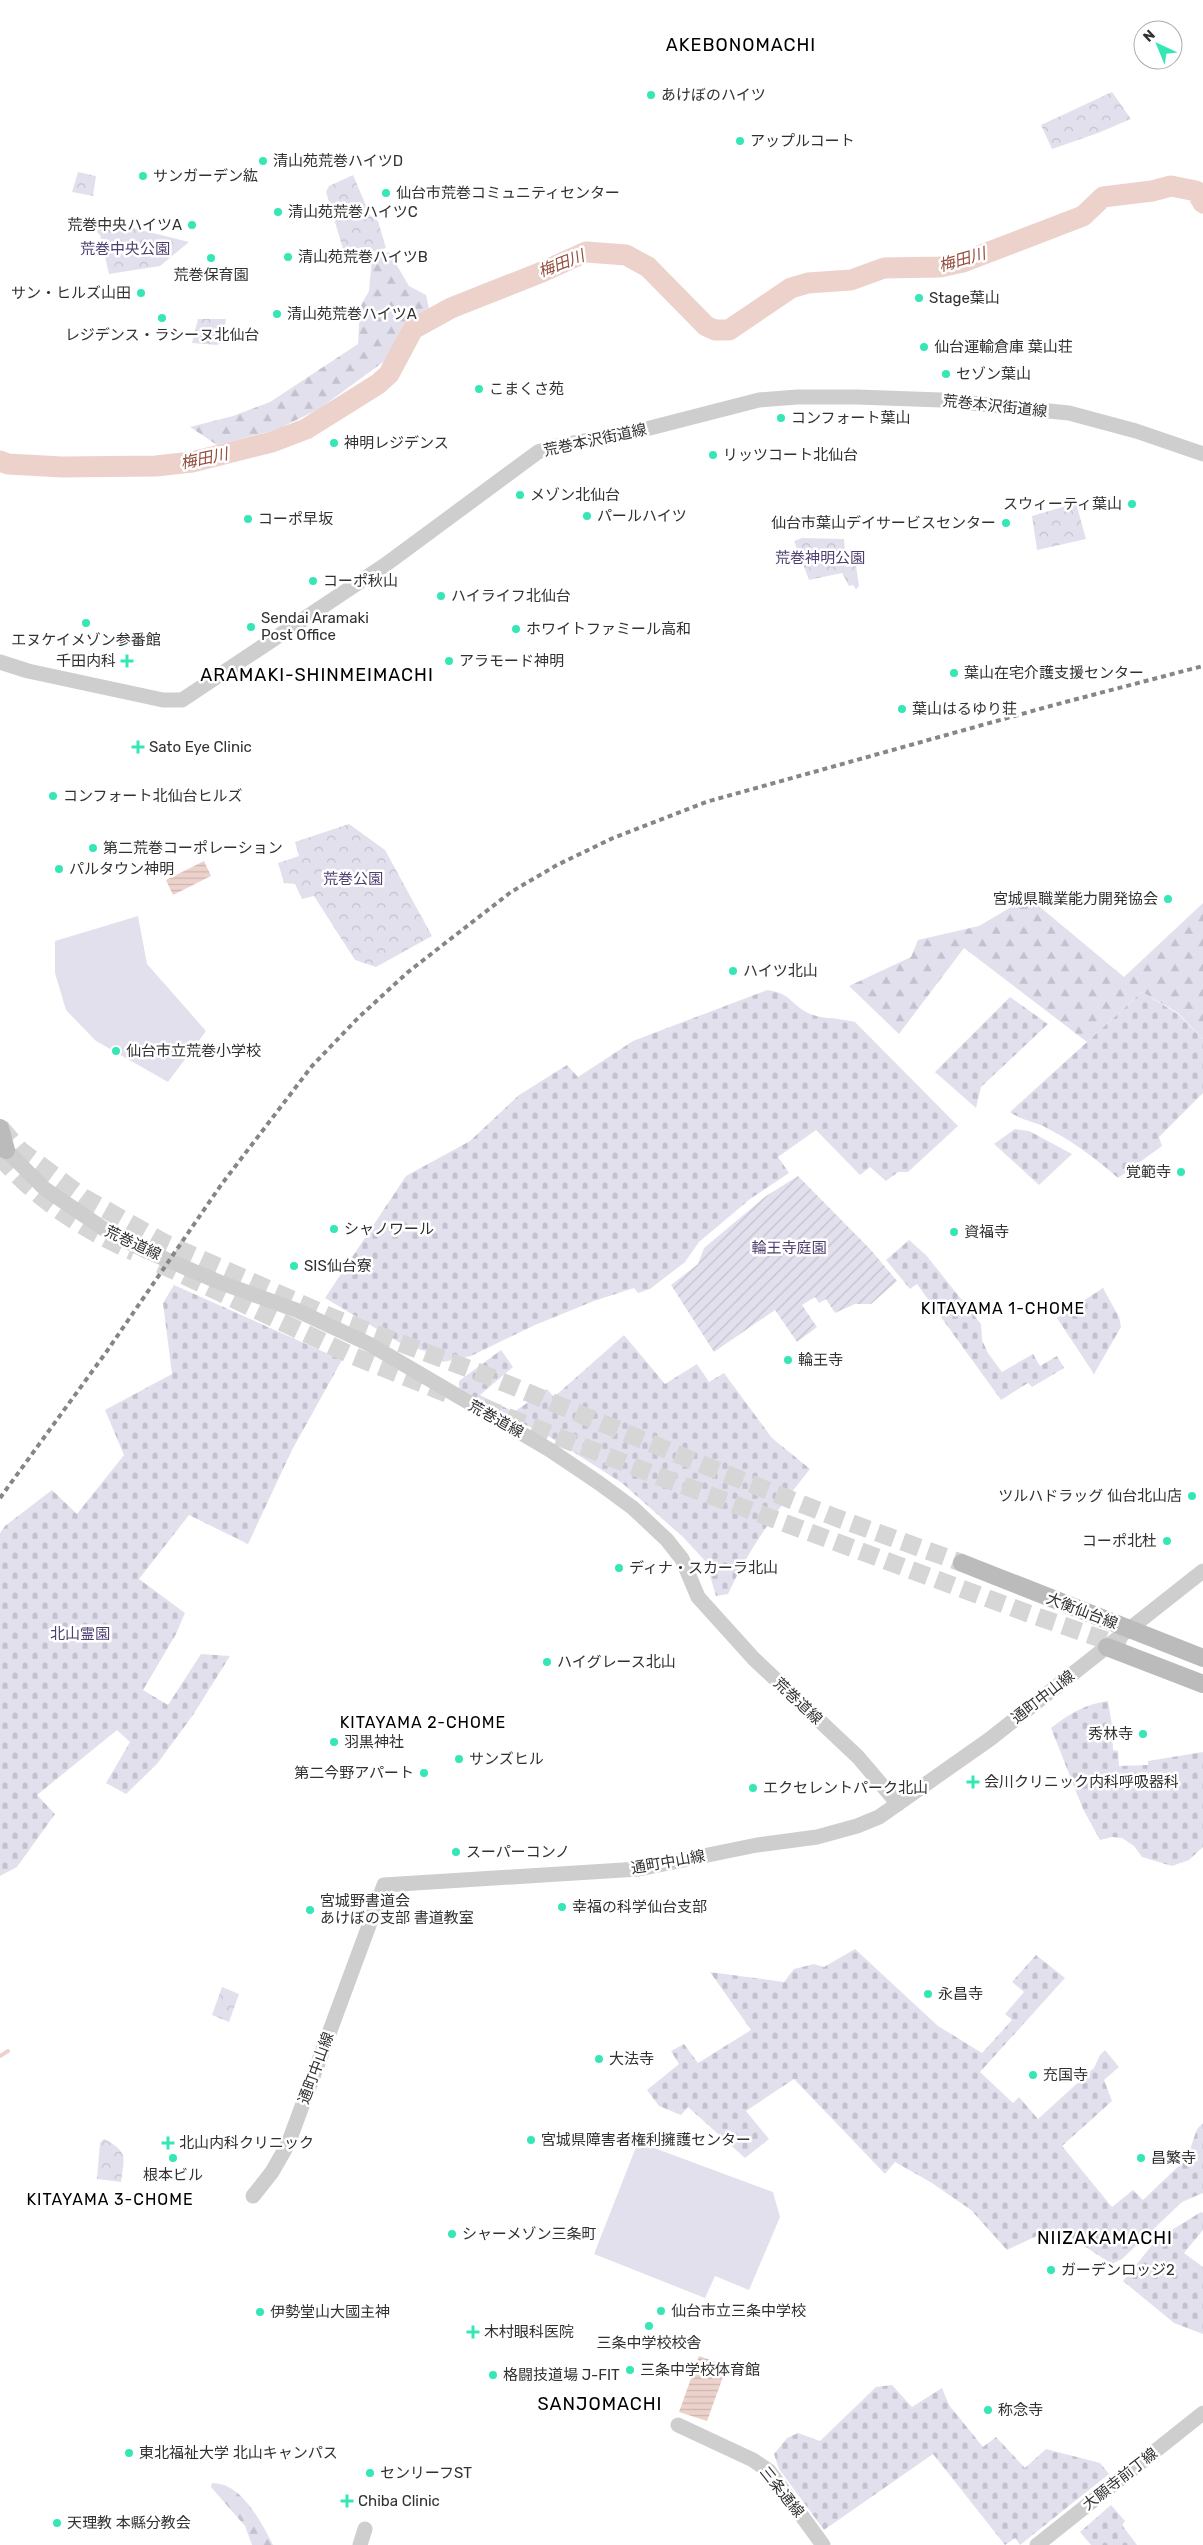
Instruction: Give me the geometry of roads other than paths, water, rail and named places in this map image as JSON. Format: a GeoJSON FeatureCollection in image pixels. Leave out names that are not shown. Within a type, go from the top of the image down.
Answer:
{"type":"FeatureCollection","features":[{"type":"Feature","properties":{"kind":"main road"},"geometry":{"type":"LineString","coordinates":[[0,1128],[3,1149]]}},
{"type":"Feature","properties":{"kind":"main road","name":"大衡仙台線"},"geometry":{"type":"LineString","coordinates":[[962,1563],[1203,1658]]}},
{"type":"Feature","properties":{"kind":"main road"},"geometry":{"type":"LineString","coordinates":[[1107,1647],[1203,1684]]}},
{"type":"Feature","properties":{"kind":"street","name":"荒巻本沢街道線"},"geometry":{"type":"LineString","coordinates":[[0,662],[28,671],[164,700],[182,700],[385,565],[538,452],[552,446],[650,428],[759,400],[797,397],[941,400],[1069,413],[1136,431],[1203,454]]}},
{"type":"Feature","properties":{"kind":"street","name":"荒巻道線"},"geometry":{"type":"LineString","coordinates":[[3,1149],[45,1188],[106,1232],[219,1282],[296,1310],[369,1344],[550,1450],[599,1483],[633,1508],[668,1540],[682,1559],[698,1597],[754,1659],[858,1757],[898,1804]]}},
{"type":"Feature","properties":{"kind":"street","name":"通町中山線"},"geometry":{"type":"LineString","coordinates":[[253,2196],[272,2172],[288,2144],[384,1885],[639,1869],[757,1845],[825,1834],[879,1817],[990,1739],[1203,1571]]}},
{"type":"Feature","properties":{"kind":"street","name":"大願寺前丁線"},"geometry":{"type":"LineString","coordinates":[[1037,2545],[1203,2413]]}},
{"type":"Feature","properties":{"kind":"street","name":"三条通線"},"geometry":{"type":"LineString","coordinates":[[678,2425],[754,2460],[769,2471],[823,2545]]}},
{"type":"Feature","properties":{"kind":"street"},"geometry":{"type":"LineString","coordinates":[[360,2545],[366,2529]]}},
{"type":"Feature","properties":{"kind":"waterway","name":"梅田川"},"geometry":{"type":"LineString","coordinates":[[0,461],[8,464],[62,467],[156,466],[192,462],[272,442],[306,429],[378,384],[389,374],[413,329],[451,308],[542,272],[586,252],[626,255],[648,267],[706,326],[715,330],[729,330],[791,288],[808,283],[851,280],[884,268],[940,267],[963,262],[1083,216],[1103,197],[1152,191],[1171,186],[1196,191],[1203,203]]}},
{"type":"Feature","properties":{"kind":"waterway"},"geometry":{"type":"LineString","coordinates":[[0,2056],[8,2051]]}},
{"type":"Feature","properties":{"kind":"tunnel"},"geometry":{"type":"LineString","coordinates":[[0,1127],[20,1150],[83,1197],[165,1243],[331,1317],[483,1374],[837,1518],[962,1563]]}},
{"type":"Feature","properties":{"kind":"tunnel"},"geometry":{"type":"LineString","coordinates":[[0,1156],[28,1186],[61,1212],[97,1234],[134,1252]]}},
{"type":"Feature","properties":{"kind":"tunnel"},"geometry":{"type":"LineString","coordinates":[[160,1264],[351,1355],[448,1394]]}},
{"type":"Feature","properties":{"kind":"tunnel"},"geometry":{"type":"LineString","coordinates":[[482,1407],[658,1476],[1027,1613],[1125,1647]]}},
{"type":"Feature","properties":{"kind":"railway"},"geometry":{"type":"LineString","coordinates":[[0,1498],[107,1351],[221,1185],[312,1066],[359,1017],[408,972],[511,892],[557,865],[613,838],[706,802],[1054,705],[1203,666]]}},
{"type":"Feature","properties":{"kind":"place","name":"あけぼのハイツ"},"geometry":{"type":"Point","coordinates":[651,95]}},
{"type":"Feature","properties":{"kind":"place","name":"アップルコート"},"geometry":{"type":"Point","coordinates":[740,141]}},
{"type":"Feature","properties":{"kind":"place","name":"清山苑荒巻ハイツD"},"geometry":{"type":"Point","coordinates":[263,161]}},
{"type":"Feature","properties":{"kind":"place","name":"サンガーデン紘"},"geometry":{"type":"Point","coordinates":[143,176]}},
{"type":"Feature","properties":{"kind":"place","name":"仙台市荒巻コミュニティセンター"},"geometry":{"type":"Point","coordinates":[386,193]}},
{"type":"Feature","properties":{"kind":"place","name":"清山苑荒巻ハイツC"},"geometry":{"type":"Point","coordinates":[278,212]}},
{"type":"Feature","properties":{"kind":"place","name":"荒巻中央ハイツA"},"geometry":{"type":"Point","coordinates":[192,225]}},
{"type":"Feature","properties":{"kind":"place","name":"清山苑荒巻ハイツB"},"geometry":{"type":"Point","coordinates":[288,257]}},
{"type":"Feature","properties":{"kind":"place","name":"荒巻保育園"},"geometry":{"type":"Point","coordinates":[211,258]}},
{"type":"Feature","properties":{"kind":"place","name":"サン・ヒルズ山田"},"geometry":{"type":"Point","coordinates":[141,293]}},
{"type":"Feature","properties":{"kind":"place","name":"Stage葉山"},"geometry":{"type":"Point","coordinates":[919,298]}},
{"type":"Feature","properties":{"kind":"place","name":"清山苑荒巻ハイツA"},"geometry":{"type":"Point","coordinates":[277,314]}},
{"type":"Feature","properties":{"kind":"place","name":"レジデンス・ラシーヌ北仙台"},"geometry":{"type":"Point","coordinates":[162,318]}},
{"type":"Feature","properties":{"kind":"place","name":"仙台運輸倉庫 葉山荘"},"geometry":{"type":"Point","coordinates":[924,347]}},
{"type":"Feature","properties":{"kind":"place","name":"セゾン葉山"},"geometry":{"type":"Point","coordinates":[946,374]}},
{"type":"Feature","properties":{"kind":"place","name":"こまくさ苑"},"geometry":{"type":"Point","coordinates":[479,389]}},
{"type":"Feature","properties":{"kind":"place","name":"コンフォート葉山"},"geometry":{"type":"Point","coordinates":[781,418]}},
{"type":"Feature","properties":{"kind":"place","name":"神明レジデンス"},"geometry":{"type":"Point","coordinates":[334,443]}},
{"type":"Feature","properties":{"kind":"place","name":"リッツコート北仙台"},"geometry":{"type":"Point","coordinates":[713,455]}},
{"type":"Feature","properties":{"kind":"place","name":"メゾン北仙台"},"geometry":{"type":"Point","coordinates":[520,495]}},
{"type":"Feature","properties":{"kind":"place","name":"スウィーティ葉山"},"geometry":{"type":"Point","coordinates":[1132,504]}},
{"type":"Feature","properties":{"kind":"place","name":"パールハイツ"},"geometry":{"type":"Point","coordinates":[587,516]}},
{"type":"Feature","properties":{"kind":"place","name":"コーポ早坂"},"geometry":{"type":"Point","coordinates":[248,519]}},
{"type":"Feature","properties":{"kind":"place","name":"仙台市葉山デイサービスセンター"},"geometry":{"type":"Point","coordinates":[1006,523]}},
{"type":"Feature","properties":{"kind":"place","name":"コーポ秋山"},"geometry":{"type":"Point","coordinates":[313,581]}},
{"type":"Feature","properties":{"kind":"place","name":"ハイライフ北仙台"},"geometry":{"type":"Point","coordinates":[441,596]}},
{"type":"Feature","properties":{"kind":"place","name":"エヌケイメゾン参番館"},"geometry":{"type":"Point","coordinates":[86,623]}},
{"type":"Feature","properties":{"kind":"place","name":"Sendai Aramaki Post Office"},"geometry":{"type":"Point","coordinates":[251,627]}},
{"type":"Feature","properties":{"kind":"place","name":"ホワイトファミール高和"},"geometry":{"type":"Point","coordinates":[516,629]}},
{"type":"Feature","properties":{"kind":"place","name":"千田内科"},"geometry":{"type":"Point","coordinates":[127,661]}},
{"type":"Feature","properties":{"kind":"place","name":"アラモード神明"},"geometry":{"type":"Point","coordinates":[449,661]}},
{"type":"Feature","properties":{"kind":"place","name":"葉山在宅介護支援センター"},"geometry":{"type":"Point","coordinates":[954,673]}},
{"type":"Feature","properties":{"kind":"place","name":"葉山はるゆり荘"},"geometry":{"type":"Point","coordinates":[902,709]}},
{"type":"Feature","properties":{"kind":"place","name":"Sato Eye Clinic"},"geometry":{"type":"Point","coordinates":[138,747]}},
{"type":"Feature","properties":{"kind":"place","name":"コンフォート北仙台ヒルズ"},"geometry":{"type":"Point","coordinates":[53,796]}},
{"type":"Feature","properties":{"kind":"place","name":"第二荒巻コーポレーション"},"geometry":{"type":"Point","coordinates":[93,848]}},
{"type":"Feature","properties":{"kind":"place","name":"パルタウン神明"},"geometry":{"type":"Point","coordinates":[59,869]}},
{"type":"Feature","properties":{"kind":"place","name":"宮城県職業能力開発協会"},"geometry":{"type":"Point","coordinates":[1168,899]}},
{"type":"Feature","properties":{"kind":"place","name":"ハイツ北山"},"geometry":{"type":"Point","coordinates":[733,971]}},
{"type":"Feature","properties":{"kind":"place","name":"仙台市立荒巻小学校"},"geometry":{"type":"Point","coordinates":[116,1051]}},
{"type":"Feature","properties":{"kind":"place","name":"覚範寺"},"geometry":{"type":"Point","coordinates":[1181,1172]}},
{"type":"Feature","properties":{"kind":"place","name":"シャノワール"},"geometry":{"type":"Point","coordinates":[334,1229]}},
{"type":"Feature","properties":{"kind":"place","name":"資福寺"},"geometry":{"type":"Point","coordinates":[954,1232]}},
{"type":"Feature","properties":{"kind":"place","name":"SIS仙台寮"},"geometry":{"type":"Point","coordinates":[294,1266]}},
{"type":"Feature","properties":{"kind":"place","name":"輪王寺"},"geometry":{"type":"Point","coordinates":[788,1360]}},
{"type":"Feature","properties":{"kind":"place","name":"ツルハドラッグ 仙台北山店"},"geometry":{"type":"Point","coordinates":[1192,1496]}},
{"type":"Feature","properties":{"kind":"place","name":"コーポ北杜"},"geometry":{"type":"Point","coordinates":[1167,1541]}},
{"type":"Feature","properties":{"kind":"place","name":"ディナ・スカーラ北山"},"geometry":{"type":"Point","coordinates":[619,1568]}},
{"type":"Feature","properties":{"kind":"place","name":"ハイグレース北山"},"geometry":{"type":"Point","coordinates":[547,1662]}},
{"type":"Feature","properties":{"kind":"place","name":"秀林寺"},"geometry":{"type":"Point","coordinates":[1143,1734]}},
{"type":"Feature","properties":{"kind":"place","name":"羽黒神社"},"geometry":{"type":"Point","coordinates":[334,1742]}},
{"type":"Feature","properties":{"kind":"place","name":"サンズヒル"},"geometry":{"type":"Point","coordinates":[459,1759]}},
{"type":"Feature","properties":{"kind":"place","name":"第二今野アパート"},"geometry":{"type":"Point","coordinates":[424,1773]}},
{"type":"Feature","properties":{"kind":"place","name":"会川クリニック内科呼吸器科"},"geometry":{"type":"Point","coordinates":[973,1782]}},
{"type":"Feature","properties":{"kind":"place","name":"エクセレントパーク北山"},"geometry":{"type":"Point","coordinates":[753,1788]}},
{"type":"Feature","properties":{"kind":"place","name":"スーパーコンノ"},"geometry":{"type":"Point","coordinates":[456,1852]}},
{"type":"Feature","properties":{"kind":"place","name":"幸福の科学仙台支部"},"geometry":{"type":"Point","coordinates":[562,1907]}},
{"type":"Feature","properties":{"kind":"place","name":"宮城野書道会 あけぼの支部 書道教室"},"geometry":{"type":"Point","coordinates":[310,1910]}},
{"type":"Feature","properties":{"kind":"place","name":"永昌寺"},"geometry":{"type":"Point","coordinates":[928,1994]}},
{"type":"Feature","properties":{"kind":"place","name":"大法寺"},"geometry":{"type":"Point","coordinates":[599,2059]}},
{"type":"Feature","properties":{"kind":"place","name":"充国寺"},"geometry":{"type":"Point","coordinates":[1033,2075]}},
{"type":"Feature","properties":{"kind":"place","name":"宮城県障害者権利擁護センター"},"geometry":{"type":"Point","coordinates":[531,2140]}},
{"type":"Feature","properties":{"kind":"place","name":"北山内科クリニック"},"geometry":{"type":"Point","coordinates":[168,2143]}},
{"type":"Feature","properties":{"kind":"place","name":"根本ビル"},"geometry":{"type":"Point","coordinates":[173,2158]}},
{"type":"Feature","properties":{"kind":"place","name":"昌繁寺"},"geometry":{"type":"Point","coordinates":[1141,2158]}},
{"type":"Feature","properties":{"kind":"place","name":"シャーメゾン三条町"},"geometry":{"type":"Point","coordinates":[452,2234]}},
{"type":"Feature","properties":{"kind":"place","name":"ガーデンロッジ2"},"geometry":{"type":"Point","coordinates":[1051,2270]}},
{"type":"Feature","properties":{"kind":"place","name":"仙台市立三条中学校"},"geometry":{"type":"Point","coordinates":[661,2311]}},
{"type":"Feature","properties":{"kind":"place","name":"伊勢堂山大國主神"},"geometry":{"type":"Point","coordinates":[260,2312]}},
{"type":"Feature","properties":{"kind":"place","name":"三条中学校校舎"},"geometry":{"type":"Point","coordinates":[649,2326]}},
{"type":"Feature","properties":{"kind":"place","name":"木村眼科医院"},"geometry":{"type":"Point","coordinates":[473,2332]}},
{"type":"Feature","properties":{"kind":"place","name":"三条中学校体育館"},"geometry":{"type":"Point","coordinates":[630,2370]}},
{"type":"Feature","properties":{"kind":"place","name":"格闘技道場 J-FIT"},"geometry":{"type":"Point","coordinates":[493,2375]}},
{"type":"Feature","properties":{"kind":"place","name":"称念寺"},"geometry":{"type":"Point","coordinates":[988,2410]}},
{"type":"Feature","properties":{"kind":"place","name":"東北福祉大学 北山キャンパス"},"geometry":{"type":"Point","coordinates":[129,2453]}},
{"type":"Feature","properties":{"kind":"place","name":"センリーフST"},"geometry":{"type":"Point","coordinates":[370,2473]}},
{"type":"Feature","properties":{"kind":"place","name":"Chiba Clinic"},"geometry":{"type":"Point","coordinates":[347,2501]}},
{"type":"Feature","properties":{"kind":"place","name":"天理教 本縣分教会"},"geometry":{"type":"Point","coordinates":[57,2523]}},
{"type":"Feature","properties":{"kind":"district","name":"AKEBONOMACHI"},"geometry":{"type":"Point","coordinates":[741,45]}},
{"type":"Feature","properties":{"kind":"district","name":"ARAMAKI-SHINMEIMACHI"},"geometry":{"type":"Point","coordinates":[317,675]}},
{"type":"Feature","properties":{"kind":"district","name":"KITAYAMA 1-CHOME"},"geometry":{"type":"Point","coordinates":[1003,1308]}},
{"type":"Feature","properties":{"kind":"district","name":"KITAYAMA 2-CHOME"},"geometry":{"type":"Point","coordinates":[423,1722]}},
{"type":"Feature","properties":{"kind":"district","name":"KITAYAMA 3-CHOME"},"geometry":{"type":"Point","coordinates":[110,2199]}},
{"type":"Feature","properties":{"kind":"district","name":"NIIZAKAMACHI"},"geometry":{"type":"Point","coordinates":[1105,2238]}},
{"type":"Feature","properties":{"kind":"district","name":"SANJOMACHI"},"geometry":{"type":"Point","coordinates":[600,2404]}},
{"type":"Feature","properties":{"kind":"park label","name":"荒巻中央公園"},"geometry":{"type":"Point","coordinates":[125,249]}},
{"type":"Feature","properties":{"kind":"park label","name":"荒巻神明公園"},"geometry":{"type":"Point","coordinates":[820,558]}},
{"type":"Feature","properties":{"kind":"park label","name":"荒巻公園"},"geometry":{"type":"Point","coordinates":[353,879]}},
{"type":"Feature","properties":{"kind":"park label","name":"輪王寺庭園"},"geometry":{"type":"Point","coordinates":[789,1248]}},
{"type":"Feature","properties":{"kind":"park label","name":"北山霊園"},"geometry":{"type":"Point","coordinates":[80,1634]}}]}
